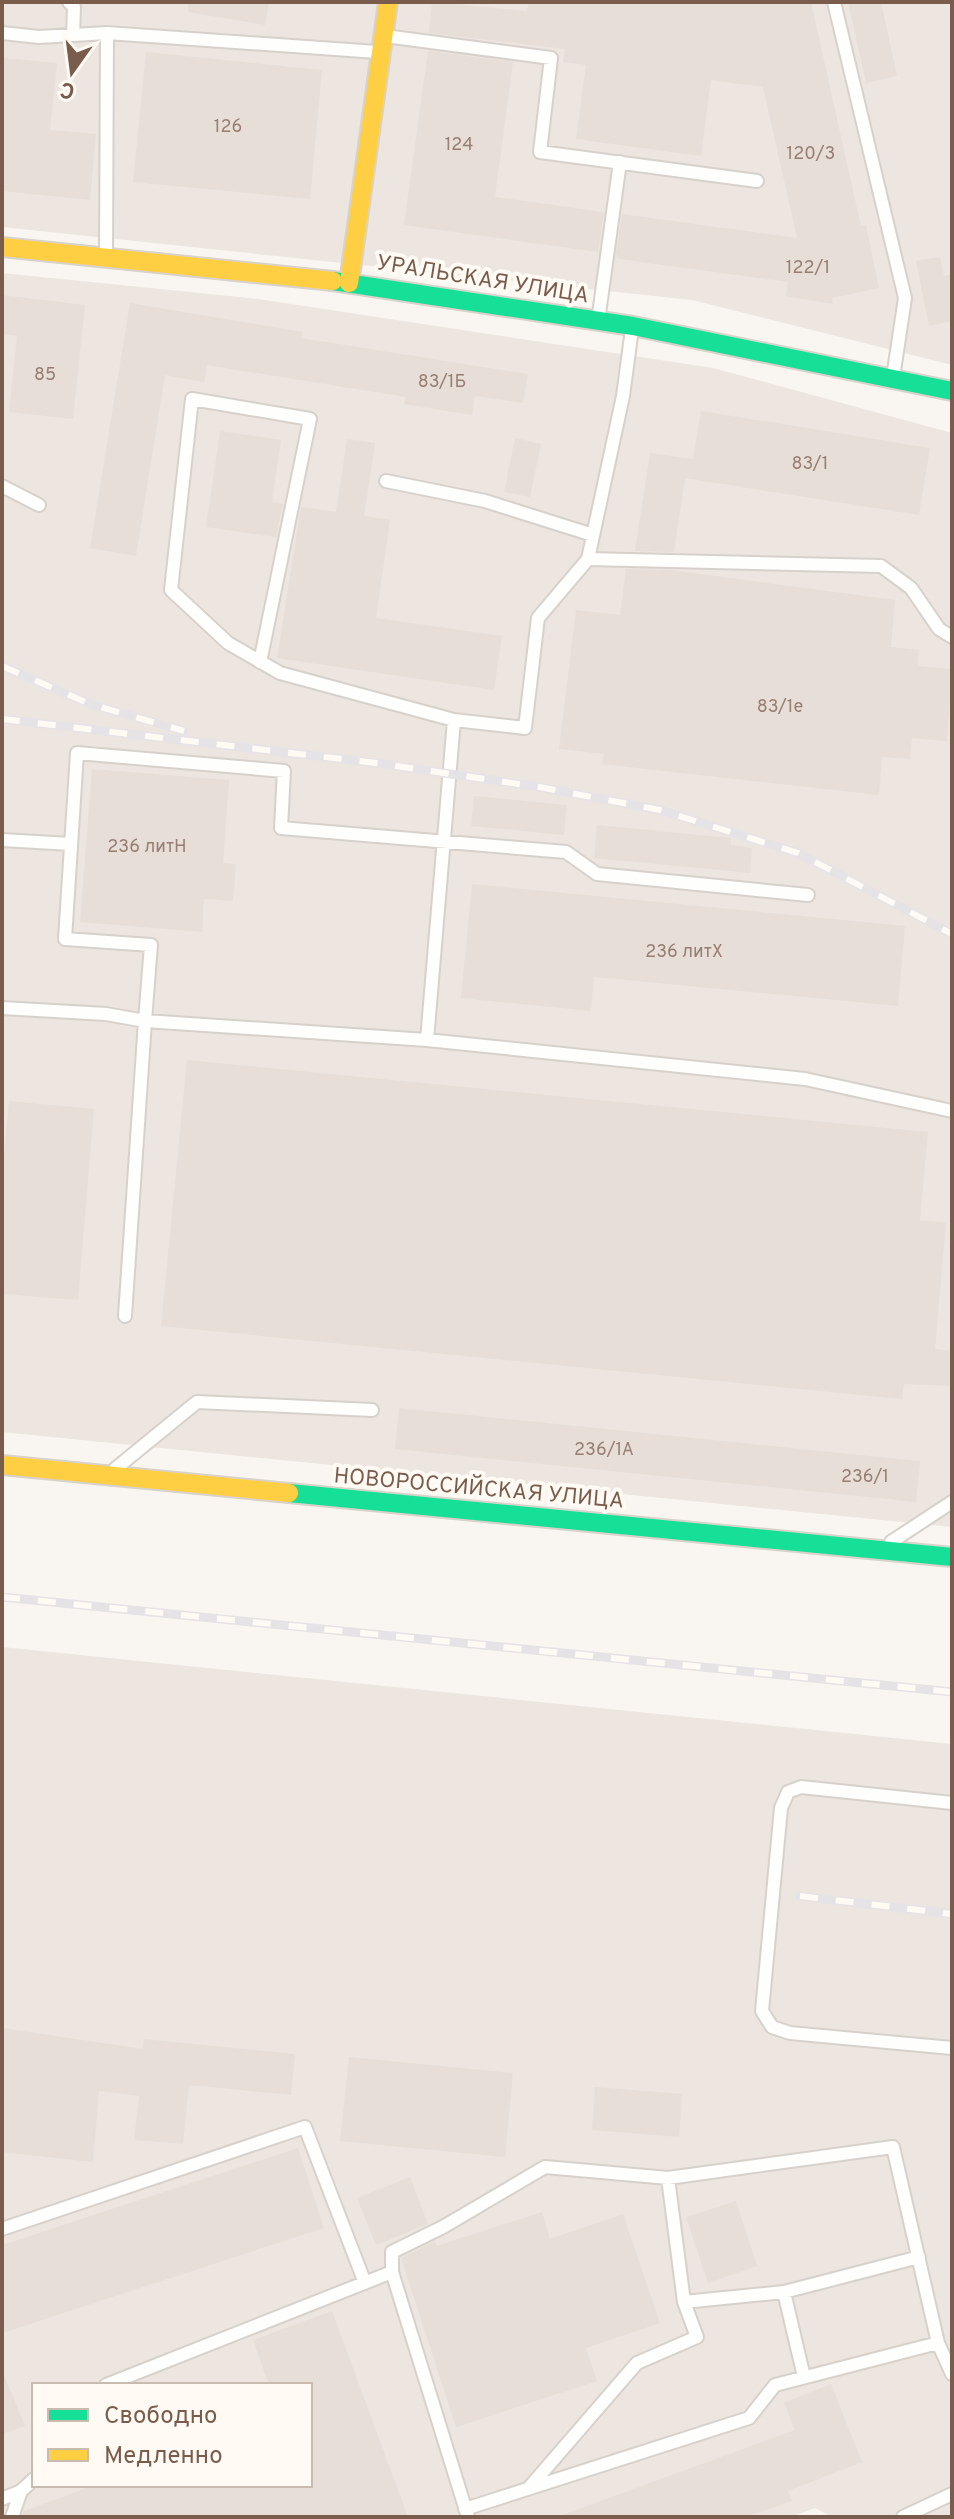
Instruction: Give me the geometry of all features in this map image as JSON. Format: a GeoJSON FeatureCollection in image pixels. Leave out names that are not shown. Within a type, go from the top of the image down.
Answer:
{"type":"FeatureCollection","features":[{"type":"Feature","properties":{"kind":"main road"},"geometry":{"type":"LineString","coordinates":[[349,280],[388,2]]}},
{"type":"Feature","properties":{"kind":"main road","name":"УРАЛЬСКАЯ УЛИЦА"},"geometry":{"type":"LineString","coordinates":[[2,244],[349,280],[633,326],[893,375],[952,383]]}},
{"type":"Feature","properties":{"kind":"main road","name":"УРАЛЬСКАЯ УЛИЦА"},"geometry":{"type":"LineString","coordinates":[[2,244],[106,252],[349,280],[599,314],[893,375],[952,391]]}},
{"type":"Feature","properties":{"kind":"main road","name":"НОВОРОССИЙСКАЯ УЛИЦА"},"geometry":{"type":"LineString","coordinates":[[2,1465],[952,1557]]}},
{"type":"Feature","properties":{"kind":"lane"},"geometry":{"type":"LineString","coordinates":[[69,2],[74,7],[73,35]]}},
{"type":"Feature","properties":{"kind":"lane"},"geometry":{"type":"LineString","coordinates":[[834,2],[905,298],[893,375]]}},
{"type":"Feature","properties":{"kind":"lane"},"geometry":{"type":"LineString","coordinates":[[2,33],[39,37],[107,33],[382,44],[551,58],[540,152],[757,181]]}},
{"type":"Feature","properties":{"kind":"lane"},"geometry":{"type":"LineString","coordinates":[[106,252],[107,33]]}},
{"type":"Feature","properties":{"kind":"lane"},"geometry":{"type":"LineString","coordinates":[[599,314],[620,162]]}},
{"type":"Feature","properties":{"kind":"lane"},"geometry":{"type":"LineString","coordinates":[[260,662],[310,419],[192,399],[171,590],[228,643],[260,662],[280,673],[454,720],[525,728],[538,618],[588,559],[623,396],[633,326]]}},
{"type":"Feature","properties":{"kind":"lane"},"geometry":{"type":"LineString","coordinates":[[386,481],[485,501],[593,535]]}},
{"type":"Feature","properties":{"kind":"lane"},"geometry":{"type":"LineString","coordinates":[[2,486],[39,505]]}},
{"type":"Feature","properties":{"kind":"lane"},"geometry":{"type":"LineString","coordinates":[[588,559],[881,566],[911,588],[939,629],[952,637]]}},
{"type":"Feature","properties":{"kind":"lane"},"geometry":{"type":"LineString","coordinates":[[427,1040],[454,720]]}},
{"type":"Feature","properties":{"kind":"lane"},"geometry":{"type":"LineString","coordinates":[[125,1316],[151,945],[65,939],[77,753],[284,771],[281,828],[566,852],[597,874],[808,895]]}},
{"type":"Feature","properties":{"kind":"lane"},"geometry":{"type":"LineString","coordinates":[[2,840],[71,844]]}},
{"type":"Feature","properties":{"kind":"lane"},"geometry":{"type":"LineString","coordinates":[[2,1008],[427,1040],[805,1079],[952,1111]]}},
{"type":"Feature","properties":{"kind":"lane"},"geometry":{"type":"LineString","coordinates":[[108,1475],[197,1402],[372,1410]]}},
{"type":"Feature","properties":{"kind":"lane"},"geometry":{"type":"LineString","coordinates":[[880,1550],[952,1502]]}},
{"type":"Feature","properties":{"kind":"lane"},"geometry":{"type":"LineString","coordinates":[[952,1803],[801,1787],[788,1792],[781,1808],[762,2011],[772,2027],[790,2033],[952,2048]]}},
{"type":"Feature","properties":{"kind":"lane"},"geometry":{"type":"LineString","coordinates":[[2,2229],[305,2127],[365,2283]]}},
{"type":"Feature","properties":{"kind":"lane"},"geometry":{"type":"LineString","coordinates":[[938,2343],[775,2385],[749,2418],[528,2489],[466,2513],[392,2272],[392,2252],[443,2227],[545,2167],[668,2178],[893,2147],[938,2343],[952,2374]]}},
{"type":"Feature","properties":{"kind":"lane"},"geometry":{"type":"LineString","coordinates":[[528,2489],[637,2363],[697,2337],[684,2302],[668,2178]]}},
{"type":"Feature","properties":{"kind":"lane"},"geometry":{"type":"LineString","coordinates":[[684,2302],[784,2292],[919,2257]]}},
{"type":"Feature","properties":{"kind":"lane"},"geometry":{"type":"LineString","coordinates":[[111,2383],[392,2272]]}},
{"type":"Feature","properties":{"kind":"lane"},"geometry":{"type":"LineString","coordinates":[[784,2292],[804,2377]]}},
{"type":"Feature","properties":{"kind":"lane"},"geometry":{"type":"LineString","coordinates":[[2,2499],[21,2491],[32,2481]]}},
{"type":"Feature","properties":{"kind":"lane"},"geometry":{"type":"LineString","coordinates":[[12,2517],[21,2491]]}},
{"type":"Feature","properties":{"kind":"lane"},"geometry":{"type":"LineString","coordinates":[[903,2517],[952,2494]]}},
{"type":"Feature","properties":{"kind":"shaded area"},"geometry":{"type":"Polygon","coordinates":[[[2,2],[952,2],[952,365],[692,300],[2,227],[2,2]]]}},
{"type":"Feature","properties":{"kind":"shaded area"},"geometry":{"type":"Polygon","coordinates":[[[2,273],[258,299],[713,368],[952,433],[952,1527],[2,1432],[2,273]]]}},
{"type":"Feature","properties":{"kind":"shaded area"},"geometry":{"type":"Polygon","coordinates":[[[2,1647],[952,1744],[952,2517],[832,2517],[815,2508],[791,2517],[2,2517],[2,1647]]]}},
{"type":"Feature","properties":{"kind":"building"},"geometry":{"type":"Polygon","coordinates":[[[188,2],[269,2],[265,25],[188,12],[188,2]]]}},
{"type":"Feature","properties":{"kind":"building"},"geometry":{"type":"Polygon","coordinates":[[[432,2],[527,11],[529,2],[811,2],[861,226],[866,225],[879,288],[832,298],[833,304],[786,296],[788,282],[619,259],[616,254],[622,214],[797,238],[763,87],[711,80],[701,156],[576,139],[586,65],[563,62],[565,49],[429,33],[432,2]]]}},
{"type":"Feature","properties":{"kind":"building"},"geometry":{"type":"Polygon","coordinates":[[[848,2],[881,2],[897,76],[866,83],[848,2]]]}},
{"type":"Feature","properties":{"kind":"building"},"geometry":{"type":"Polygon","coordinates":[[[428,51],[513,62],[495,197],[604,212],[598,252],[404,225],[428,51]]]}},
{"type":"Feature","properties":{"kind":"building"},"geometry":{"type":"Polygon","coordinates":[[[146,52],[322,70],[310,199],[133,182],[146,52]]]}},
{"type":"Feature","properties":{"kind":"building"},"geometry":{"type":"Polygon","coordinates":[[[2,58],[57,63],[50,130],[96,134],[90,200],[2,191],[2,58]]]}},
{"type":"Feature","properties":{"kind":"building"},"geometry":{"type":"Polygon","coordinates":[[[940,257],[944,276],[952,274],[952,321],[929,326],[916,261],[940,257]]]}},
{"type":"Feature","properties":{"kind":"building"},"geometry":{"type":"Polygon","coordinates":[[[2,295],[85,305],[73,419],[9,412],[17,336],[2,334],[2,295]]]}},
{"type":"Feature","properties":{"kind":"building"},"geometry":{"type":"Polygon","coordinates":[[[130,303],[302,332],[301,338],[528,374],[523,403],[475,396],[472,415],[404,404],[405,397],[207,365],[204,382],[165,375],[136,556],[90,548],[130,303]]]}},
{"type":"Feature","properties":{"kind":"building"},"geometry":{"type":"Polygon","coordinates":[[[701,411],[930,448],[919,515],[685,478],[674,552],[635,551],[650,453],[693,459],[701,411]]]}},
{"type":"Feature","properties":{"kind":"building"},"geometry":{"type":"Polygon","coordinates":[[[220,431],[281,440],[272,502],[283,504],[276,537],[206,527],[220,431]]]}},
{"type":"Feature","properties":{"kind":"building"},"geometry":{"type":"Polygon","coordinates":[[[515,438],[541,444],[530,497],[504,492],[515,438]]]}},
{"type":"Feature","properties":{"kind":"building"},"geometry":{"type":"Polygon","coordinates":[[[347,439],[375,443],[364,516],[390,520],[376,618],[502,636],[494,690],[277,658],[301,507],[336,512],[347,439]]]}},
{"type":"Feature","properties":{"kind":"building"},"geometry":{"type":"Polygon","coordinates":[[[626,569],[671,570],[895,600],[891,647],[919,650],[918,666],[952,669],[947,741],[912,738],[910,759],[882,757],[879,795],[602,764],[604,754],[559,749],[576,610],[620,615],[626,569]]]}},
{"type":"Feature","properties":{"kind":"building"},"geometry":{"type":"Polygon","coordinates":[[[92,769],[229,780],[223,863],[236,864],[233,901],[204,899],[202,932],[80,922],[92,769]]]}},
{"type":"Feature","properties":{"kind":"building"},"geometry":{"type":"Polygon","coordinates":[[[474,796],[567,805],[564,835],[471,826],[474,796]]]}},
{"type":"Feature","properties":{"kind":"building"},"geometry":{"type":"Polygon","coordinates":[[[597,825],[731,838],[731,845],[752,848],[750,873],[594,858],[597,825]]]}},
{"type":"Feature","properties":{"kind":"building"},"geometry":{"type":"Polygon","coordinates":[[[472,884],[905,926],[898,1006],[594,977],[591,1011],[461,998],[472,884]]]}},
{"type":"Feature","properties":{"kind":"building"},"geometry":{"type":"Polygon","coordinates":[[[187,1060],[928,1132],[920,1220],[946,1223],[935,1349],[952,1351],[952,1386],[904,1384],[902,1399],[161,1326],[187,1060]]]}},
{"type":"Feature","properties":{"kind":"building"},"geometry":{"type":"Polygon","coordinates":[[[9,1101],[94,1109],[78,1300],[2,1294],[2,1185],[9,1101]]]}},
{"type":"Feature","properties":{"kind":"building"},"geometry":{"type":"Polygon","coordinates":[[[399,1408],[920,1461],[916,1502],[395,1449],[399,1408]]]}},
{"type":"Feature","properties":{"kind":"building"},"geometry":{"type":"Polygon","coordinates":[[[2,2028],[143,2049],[144,2039],[295,2054],[291,2095],[189,2085],[183,2144],[134,2140],[139,2096],[99,2091],[93,2162],[2,2152],[2,2028]]]}},
{"type":"Feature","properties":{"kind":"building"},"geometry":{"type":"Polygon","coordinates":[[[349,2057],[513,2073],[505,2157],[340,2141],[349,2057]]]}},
{"type":"Feature","properties":{"kind":"building"},"geometry":{"type":"Polygon","coordinates":[[[595,2087],[682,2094],[679,2137],[592,2130],[595,2087]]]}},
{"type":"Feature","properties":{"kind":"building"},"geometry":{"type":"Polygon","coordinates":[[[298,2148],[324,2228],[2,2333],[2,2245],[298,2148]]]}},
{"type":"Feature","properties":{"kind":"building"},"geometry":{"type":"Polygon","coordinates":[[[410,2177],[428,2224],[376,2245],[357,2198],[410,2177]]]}},
{"type":"Feature","properties":{"kind":"building"},"geometry":{"type":"Polygon","coordinates":[[[736,2201],[757,2266],[708,2283],[686,2217],[736,2201]]]}},
{"type":"Feature","properties":{"kind":"building"},"geometry":{"type":"Polygon","coordinates":[[[542,2212],[550,2239],[623,2214],[660,2323],[586,2348],[597,2381],[456,2427],[401,2258],[435,2241],[437,2246],[542,2212]]]}},
{"type":"Feature","properties":{"kind":"building"},"geometry":{"type":"Polygon","coordinates":[[[332,2311],[408,2517],[22,2517],[24,2511],[90,2487],[312,2487],[312,2383],[268,2383],[253,2340],[332,2311]]]}},
{"type":"Feature","properties":{"kind":"building"},"geometry":{"type":"Polygon","coordinates":[[[2,2370],[25,2426],[2,2434],[2,2370]]]}},
{"type":"Feature","properties":{"kind":"building"},"geometry":{"type":"Polygon","coordinates":[[[831,2384],[862,2462],[788,2491],[792,2501],[745,2517],[557,2517],[795,2430],[784,2403],[831,2384]]]}},
{"type":"Feature","properties":{"kind":"railway"},"geometry":{"type":"LineString","coordinates":[[2,666],[90,704],[184,731]]}},
{"type":"Feature","properties":{"kind":"railway"},"geometry":{"type":"LineString","coordinates":[[2,719],[376,763],[539,787],[660,810],[798,853],[952,934]]}},
{"type":"Feature","properties":{"kind":"railway"},"geometry":{"type":"LineString","coordinates":[[2,1597],[952,1692]]}},
{"type":"Feature","properties":{"kind":"railway"},"geometry":{"type":"LineString","coordinates":[[800,1896],[952,1914]]}},
{"type":"Feature","properties":{"kind":"traffic: fast"},"geometry":{"type":"LineString","coordinates":[[333,281],[633,326],[952,391]]}},
{"type":"Feature","properties":{"kind":"traffic: fast"},"geometry":{"type":"LineString","coordinates":[[289,1493],[952,1557]]}},
{"type":"Feature","properties":{"kind":"traffic: slow"},"geometry":{"type":"LineString","coordinates":[[349,283],[388,2]]}},
{"type":"Feature","properties":{"kind":"traffic: slow"},"geometry":{"type":"LineString","coordinates":[[2,247],[333,281]]}},
{"type":"Feature","properties":{"kind":"traffic: slow"},"geometry":{"type":"LineString","coordinates":[[2,1465],[289,1493]]}}]}
